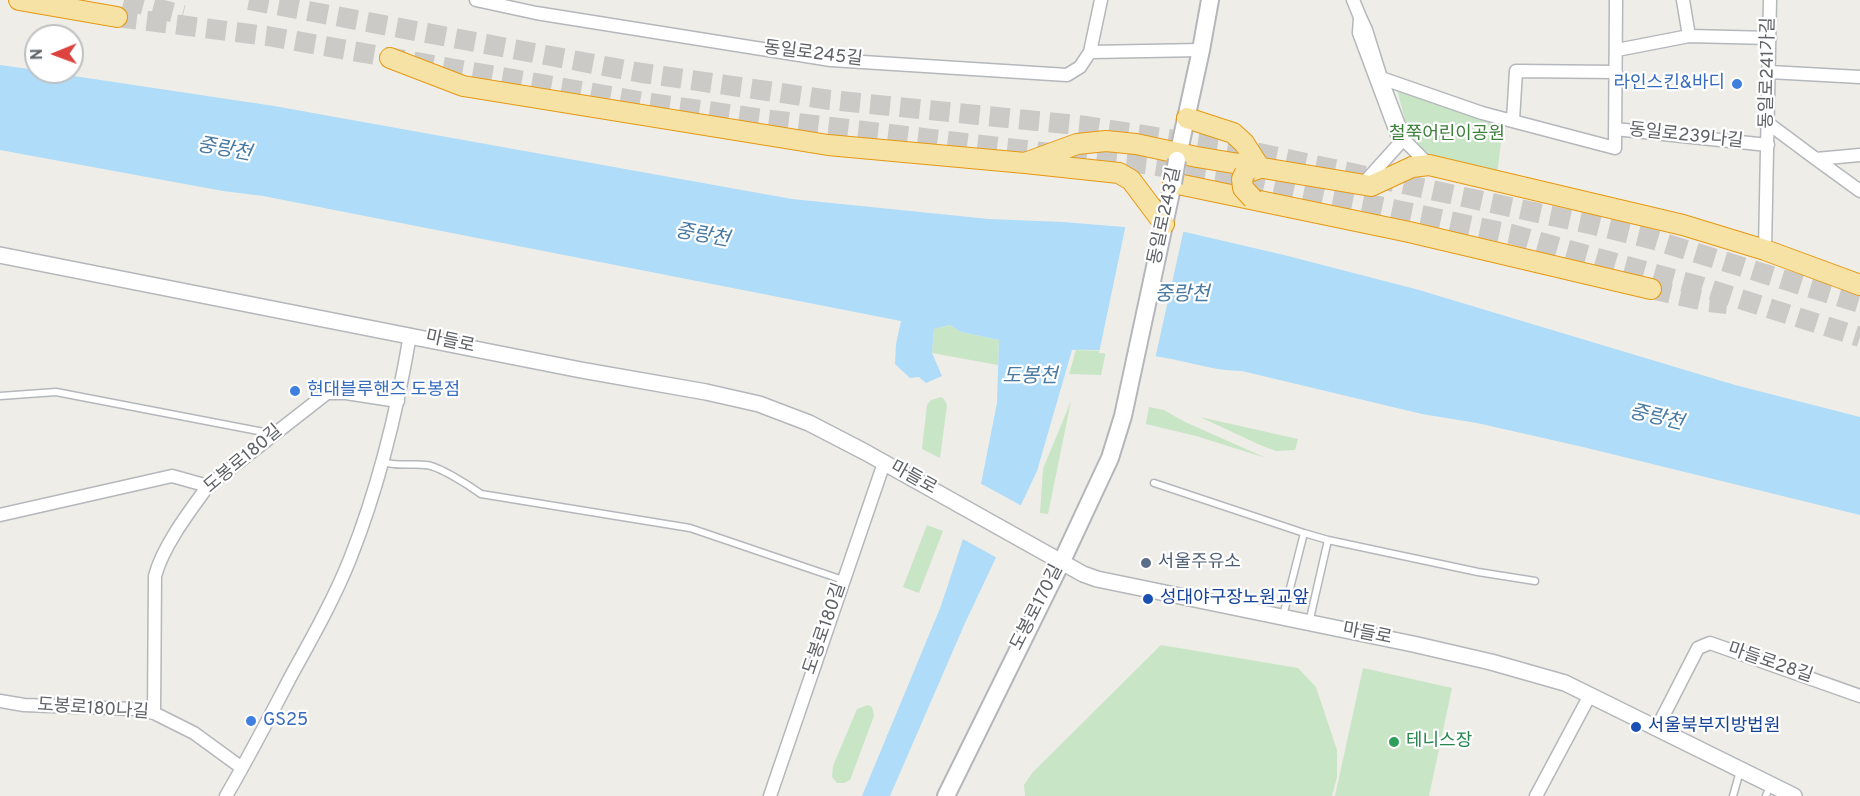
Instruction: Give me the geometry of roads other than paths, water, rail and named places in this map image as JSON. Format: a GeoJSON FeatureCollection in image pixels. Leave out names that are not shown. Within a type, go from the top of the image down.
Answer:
{"type":"FeatureCollection","features":[{"type":"Feature","properties":{"kind":"highway"},"geometry":{"type":"LineString","coordinates":[[19,0],[117,17]]}},
{"type":"Feature","properties":{"kind":"highway"},"geometry":{"type":"LineString","coordinates":[[390,58],[463,86],[828,145],[1030,161],[1119,173],[1131,180],[1164,224]]}},
{"type":"Feature","properties":{"kind":"highway"},"geometry":{"type":"LineString","coordinates":[[1187,118],[1233,133],[1244,143],[1253,171]]}},
{"type":"Feature","properties":{"kind":"highway"},"geometry":{"type":"LineString","coordinates":[[1030,161],[1077,144],[1106,141],[1253,171],[1371,186],[1412,167],[1429,165],[1683,225],[1765,250],[1860,285]]}},
{"type":"Feature","properties":{"kind":"highway"},"geometry":{"type":"LineString","coordinates":[[1253,171],[1242,179],[1243,188],[1253,199]]}},
{"type":"Feature","properties":{"kind":"highway"},"geometry":{"type":"LineString","coordinates":[[1173,183],[1506,254],[1651,289]]}},
{"type":"Feature","properties":{"kind":"main road","name":"동일로243길"},"geometry":{"type":"LineString","coordinates":[[1123,416],[1202,50],[1210,0]]}},
{"type":"Feature","properties":{"kind":"main road","name":"도봉로170길"},"geometry":{"type":"LineString","coordinates":[[946,796],[1110,458],[1123,416]]}},
{"type":"Feature","properties":{"kind":"street","name":"동일로245길"},"geometry":{"type":"LineString","coordinates":[[476,0],[536,13],[831,60],[1067,75],[1080,67],[1090,52]]}},
{"type":"Feature","properties":{"kind":"street"},"geometry":{"type":"LineString","coordinates":[[1101,0],[1090,52],[1202,50]]}},
{"type":"Feature","properties":{"kind":"street"},"geometry":{"type":"LineString","coordinates":[[1353,0],[1366,30],[1405,141],[1429,165]]}},
{"type":"Feature","properties":{"kind":"street"},"geometry":{"type":"LineString","coordinates":[[1615,129],[1616,0]]}},
{"type":"Feature","properties":{"kind":"street"},"geometry":{"type":"LineString","coordinates":[[1683,0],[1689,36]]}},
{"type":"Feature","properties":{"kind":"street","name":"동일로241가길"},"geometry":{"type":"LineString","coordinates":[[1765,250],[1770,0]]}},
{"type":"Feature","properties":{"kind":"street"},"geometry":{"type":"LineString","coordinates":[[1360,17],[1359,33],[1400,143],[1363,184]]}},
{"type":"Feature","properties":{"kind":"street"},"geometry":{"type":"LineString","coordinates":[[1617,50],[1689,36],[1770,38]]}},
{"type":"Feature","properties":{"kind":"street"},"geometry":{"type":"LineString","coordinates":[[1513,120],[1516,71],[1616,72]]}},
{"type":"Feature","properties":{"kind":"street"},"geometry":{"type":"LineString","coordinates":[[1770,72],[1860,77]]}},
{"type":"Feature","properties":{"kind":"street","name":"동일로239나길"},"geometry":{"type":"LineString","coordinates":[[1381,78],[1482,113],[1615,148],[1615,129],[1768,145]]}},
{"type":"Feature","properties":{"kind":"street"},"geometry":{"type":"LineString","coordinates":[[1769,124],[1860,191]]}},
{"type":"Feature","properties":{"kind":"street"},"geometry":{"type":"LineString","coordinates":[[1816,159],[1860,155]]}},
{"type":"Feature","properties":{"kind":"street","name":"마들로"},"geometry":{"type":"LineString","coordinates":[[0,255],[759,404],[809,423],[884,462],[1061,563],[1097,579],[1413,644],[1491,662],[1565,683],[1740,770],[1768,790],[1794,796]]}},
{"type":"Feature","properties":{"kind":"street"},"geometry":{"type":"LineString","coordinates":[[231,794],[242,768],[333,598],[354,548],[383,462],[398,401],[410,335]]}},
{"type":"Feature","properties":{"kind":"street","name":"도봉로180길"},"geometry":{"type":"LineString","coordinates":[[154,713],[154,576],[158,563],[208,486],[329,393],[398,401]]}},
{"type":"Feature","properties":{"kind":"street","name":"도봉로180길"},"geometry":{"type":"LineString","coordinates":[[770,796],[884,462]]}},
{"type":"Feature","properties":{"kind":"street"},"geometry":{"type":"LineString","coordinates":[[0,515],[172,476],[208,486]]}},
{"type":"Feature","properties":{"kind":"street","name":"마들로28길"},"geometry":{"type":"LineString","coordinates":[[1657,728],[1698,648],[1710,643],[1860,696]]}},
{"type":"Feature","properties":{"kind":"street"},"geometry":{"type":"LineString","coordinates":[[1536,796],[1590,695]]}},
{"type":"Feature","properties":{"kind":"street","name":"도봉로180나길"},"geometry":{"type":"LineString","coordinates":[[0,701],[24,705],[123,708],[154,713],[194,733],[242,768]]}},
{"type":"Feature","properties":{"kind":"lane"},"geometry":{"type":"LineString","coordinates":[[0,396],[56,392],[276,434]]}},
{"type":"Feature","properties":{"kind":"lane"},"geometry":{"type":"LineString","coordinates":[[383,462],[394,465],[427,465],[481,494],[690,528],[843,580]]}},
{"type":"Feature","properties":{"kind":"lane"},"geometry":{"type":"LineString","coordinates":[[1154,483],[1328,540],[1478,572],[1535,581]]}},
{"type":"Feature","properties":{"kind":"lane"},"geometry":{"type":"LineString","coordinates":[[1282,618],[1304,533]]}},
{"type":"Feature","properties":{"kind":"lane"},"geometry":{"type":"LineString","coordinates":[[1308,624],[1328,540]]}},
{"type":"Feature","properties":{"kind":"lane"},"geometry":{"type":"LineString","coordinates":[[1733,796],[1740,770]]}},
{"type":"Feature","properties":{"kind":"water","name":"중랑천"},"geometry":{"type":"Polygon","coordinates":[[[0,65],[24,68],[24,84],[84,84],[84,78],[274,106],[792,199],[989,219],[1063,222],[1185,232],[1419,290],[1735,385],[1860,417],[1860,515],[1583,447],[1477,423],[1422,414],[1242,371],[1138,354],[1105,350],[1072,350],[1037,471],[965,623],[890,796],[862,796],[941,606],[981,484],[997,403],[999,340],[961,332],[950,325],[934,329],[932,353],[942,376],[926,383],[919,377],[910,378],[895,364],[901,321],[263,196],[223,191],[0,150],[0,65]]]}},
{"type":"Feature","properties":{"kind":"tunnel"},"geometry":{"type":"LineString","coordinates":[[124,0],[183,15]]}},
{"type":"Feature","properties":{"kind":"tunnel"},"geometry":{"type":"LineString","coordinates":[[249,0],[642,73],[830,100],[1086,126],[1259,153],[1651,239],[1860,303]]}},
{"type":"Feature","properties":{"kind":"tunnel"},"geometry":{"type":"LineString","coordinates":[[117,17],[267,36],[644,102],[764,119],[1151,165],[1264,182],[1511,234],[1699,286],[1860,337]]}},
{"type":"Feature","properties":{"kind":"tunnel"},"geometry":{"type":"LineString","coordinates":[[1651,289],[1727,304]]}},
{"type":"Feature","properties":{"kind":"place","name":"라인스킨&바디"},"geometry":{"type":"Point","coordinates":[1737,84]}},
{"type":"Feature","properties":{"kind":"place","name":"현대블루핸즈 도봉점"},"geometry":{"type":"Point","coordinates":[295,391]}},
{"type":"Feature","properties":{"kind":"place","name":"서울주유소"},"geometry":{"type":"Point","coordinates":[1146,563]}},
{"type":"Feature","properties":{"kind":"place","name":"성대야구장노원교앞"},"geometry":{"type":"Point","coordinates":[1148,599]}},
{"type":"Feature","properties":{"kind":"place","name":"GS25"},"geometry":{"type":"Point","coordinates":[251,721]}},
{"type":"Feature","properties":{"kind":"place","name":"서울북부지방법원"},"geometry":{"type":"Point","coordinates":[1636,727]}},
{"type":"Feature","properties":{"kind":"place","name":"테니스장"},"geometry":{"type":"Point","coordinates":[1394,742]}},
{"type":"Feature","properties":{"kind":"park label","name":"철쭉어린이공원"},"geometry":{"type":"Point","coordinates":[1447,135]}},
{"type":"Feature","properties":{"kind":"water label","name":"도봉천"},"geometry":{"type":"Point","coordinates":[1030,378]}}]}
